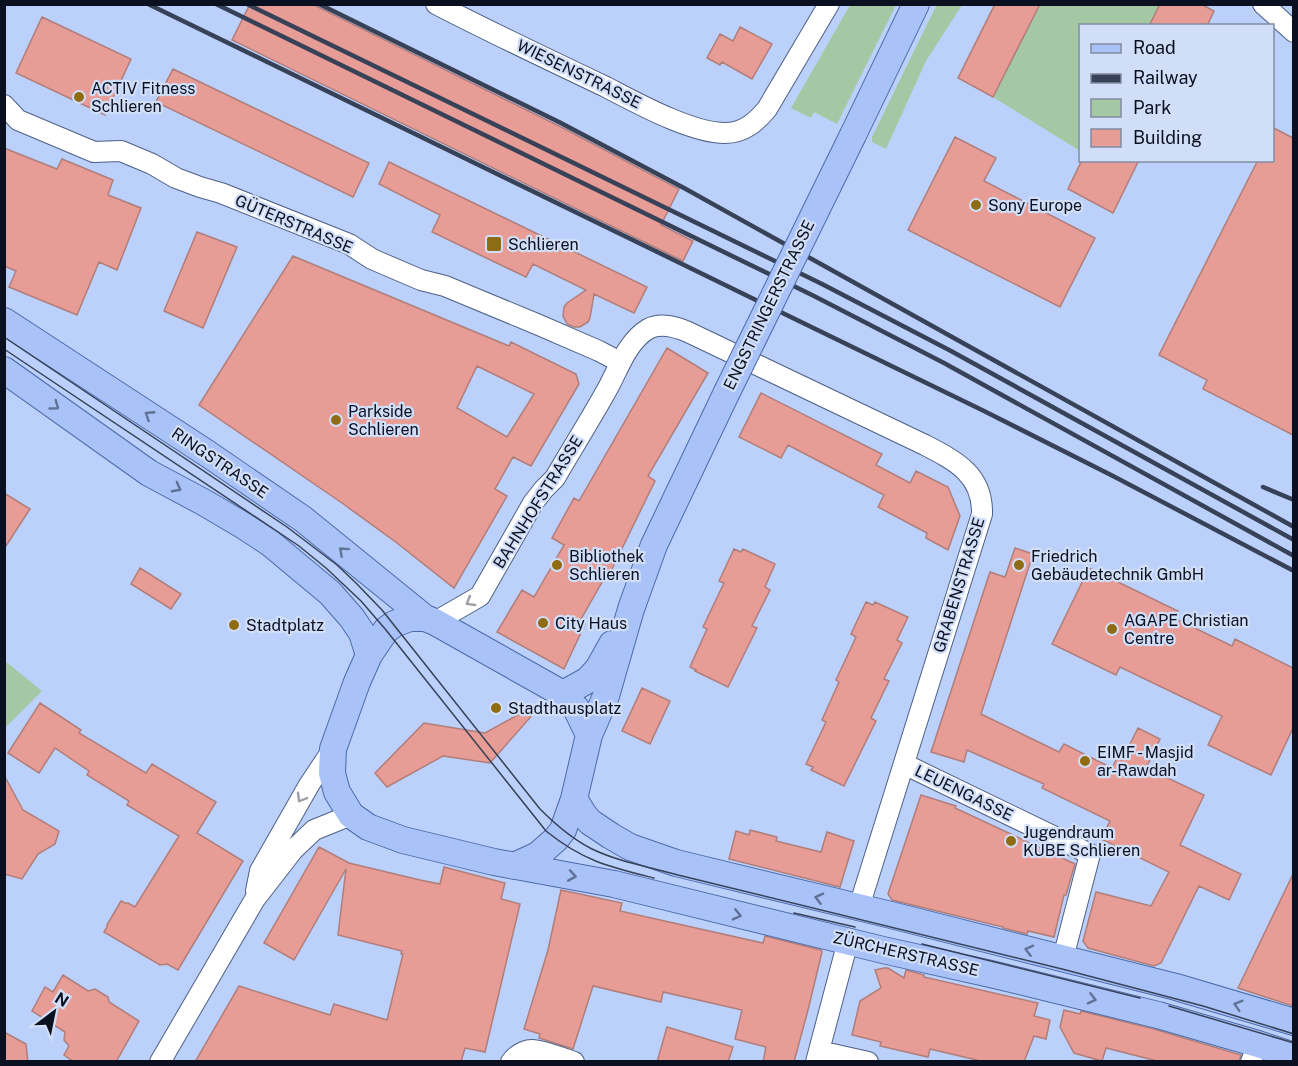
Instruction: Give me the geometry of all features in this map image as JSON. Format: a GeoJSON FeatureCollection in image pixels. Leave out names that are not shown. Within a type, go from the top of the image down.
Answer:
{"type":"FeatureCollection","features":[{"type":"Feature","properties":{"kind":"main road","name":"ENGSTRINGERSTRASSE"},"geometry":{"type":"LineString","coordinates":[[589,735],[606,696],[631,609],[654,546],[916,4]]}},
{"type":"Feature","properties":{"kind":"main road","name":"RINGSTRASSE"},"geometry":{"type":"LineString","coordinates":[[4,321],[303,519],[430,620],[563,694]]}},
{"type":"Feature","properties":{"kind":"main road"},"geometry":{"type":"LineString","coordinates":[[4,370],[149,473],[214,508],[270,543],[330,593],[362,633],[369,655]]}},
{"type":"Feature","properties":{"kind":"main road","name":"ENGSTRINGERSTRASSE"},"geometry":{"type":"LineString","coordinates":[[563,694],[588,680],[598,669],[631,609]]}},
{"type":"Feature","properties":{"kind":"main road"},"geometry":{"type":"LineString","coordinates":[[351,815],[338,792],[332,773],[333,749],[357,682],[369,655],[386,630],[410,618],[430,620]]}},
{"type":"Feature","properties":{"kind":"main road"},"geometry":{"type":"LineString","coordinates":[[514,866],[538,855],[556,839],[563,830],[574,799],[589,735],[576,708],[563,694]]}},
{"type":"Feature","properties":{"kind":"main road","name":"ZÜRCHERSTRASSE"},"geometry":{"type":"LineString","coordinates":[[574,799],[584,815],[600,829],[630,847],[653,856],[1203,994],[1293,1022]]}},
{"type":"Feature","properties":{"kind":"main road","name":"ZÜRCHERSTRASSE"},"geometry":{"type":"LineString","coordinates":[[351,815],[368,827],[403,840],[494,862],[615,884],[848,942],[995,975],[1158,1015],[1254,1053],[1293,1056]]}},
{"type":"Feature","properties":{"kind":"street","name":"WIESENSTRASSE"},"geometry":{"type":"LineString","coordinates":[[436,4],[681,123],[698,129],[726,133],[748,127],[767,109],[829,4]]}},
{"type":"Feature","properties":{"kind":"street"},"geometry":{"type":"LineString","coordinates":[[1263,4],[1293,32]]}},
{"type":"Feature","properties":{"kind":"street","name":"GÜTERSTRASSE"},"geometry":{"type":"LineString","coordinates":[[4,105],[18,120],[94,152],[121,151],[184,181],[221,192],[349,244],[372,259],[539,325],[620,362]]}},
{"type":"Feature","properties":{"kind":"street","name":"GRABENSTRASSE"},"geometry":{"type":"LineString","coordinates":[[620,362],[637,338],[647,330],[660,326],[678,328],[951,459],[970,474],[981,495],[980,523],[859,907]]}},
{"type":"Feature","properties":{"kind":"street","name":"BAHNHOFSTRASSE"},"geometry":{"type":"LineString","coordinates":[[430,620],[480,596],[533,503],[555,478],[610,384],[620,362]]}},
{"type":"Feature","properties":{"kind":"street"},"geometry":{"type":"LineString","coordinates":[[255,899],[260,871],[333,749]]}},
{"type":"Feature","properties":{"kind":"street","name":"LEUENGASSE"},"geometry":{"type":"LineString","coordinates":[[903,764],[1090,854],[1063,958]]}},
{"type":"Feature","properties":{"kind":"street"},"geometry":{"type":"LineString","coordinates":[[160,1062],[255,899],[293,850],[314,830],[351,815]]}},
{"type":"Feature","properties":{"kind":"street"},"geometry":{"type":"LineString","coordinates":[[848,942],[818,1056],[868,1062]]}},
{"type":"Feature","properties":{"kind":"street"},"geometry":{"type":"LineString","coordinates":[[511,1062],[520,1053],[532,1050],[574,1062]]}},
{"type":"Feature","properties":{"kind":"green space"},"geometry":{"type":"Polygon","coordinates":[[[937,4],[962,5],[926,61],[886,149],[872,142],[872,137],[937,4]]]}},
{"type":"Feature","properties":{"kind":"green space"},"geometry":{"type":"Polygon","coordinates":[[[850,5],[896,5],[837,124],[814,112],[811,118],[791,108],[850,5]]]}},
{"type":"Feature","properties":{"kind":"green space"},"geometry":{"type":"Polygon","coordinates":[[[1040,5],[1160,5],[1150,24],[1079,24],[1079,150],[993,97],[1040,5]]]}},
{"type":"Feature","properties":{"kind":"green space"},"geometry":{"type":"Polygon","coordinates":[[[5,661],[42,691],[5,728],[5,661]]]}},
{"type":"Feature","properties":{"kind":"building"},"geometry":{"type":"Polygon","coordinates":[[[250,4],[312,4],[563,128],[679,189],[661,225],[693,241],[683,261],[232,40],[250,4]]]}},
{"type":"Feature","properties":{"kind":"building"},"geometry":{"type":"Polygon","coordinates":[[[995,4],[1040,4],[993,97],[958,78],[995,4]]]}},
{"type":"Feature","properties":{"kind":"building"},"geometry":{"type":"Polygon","coordinates":[[[1160,4],[1201,4],[1214,11],[1208,24],[1150,24],[1160,4]]]}},
{"type":"Feature","properties":{"kind":"building"},"geometry":{"type":"Polygon","coordinates":[[[42,17],[131,59],[105,115],[16,73],[42,17]]]}},
{"type":"Feature","properties":{"kind":"building"},"geometry":{"type":"Polygon","coordinates":[[[740,27],[772,44],[752,79],[722,62],[720,65],[707,58],[720,34],[733,41],[740,27]]]}},
{"type":"Feature","properties":{"kind":"building"},"geometry":{"type":"Polygon","coordinates":[[[173,69],[369,163],[353,197],[156,102],[173,69]]]}},
{"type":"Feature","properties":{"kind":"building"},"geometry":{"type":"Polygon","coordinates":[[[1274,128],[1293,138],[1293,435],[1203,389],[1207,380],[1159,355],[1257,162],[1274,162],[1274,128]]]}},
{"type":"Feature","properties":{"kind":"building","name":"Sony Europe"},"geometry":{"type":"Polygon","coordinates":[[[955,137],[996,158],[984,181],[1095,238],[1060,307],[908,230],[955,137]]]}},
{"type":"Feature","properties":{"kind":"building"},"geometry":{"type":"Polygon","coordinates":[[[4,148],[57,169],[62,159],[113,180],[108,195],[141,208],[117,270],[99,262],[77,315],[9,287],[16,271],[4,266],[4,148]]]}},
{"type":"Feature","properties":{"kind":"building"},"geometry":{"type":"Polygon","coordinates":[[[389,162],[647,287],[634,313],[594,294],[588,322],[580,327],[567,324],[563,316],[564,307],[586,290],[533,264],[526,277],[432,232],[440,215],[379,184],[389,162]]]}},
{"type":"Feature","properties":{"kind":"building"},"geometry":{"type":"Polygon","coordinates":[[[1081,162],[1138,162],[1113,213],[1068,189],[1081,162]]]}},
{"type":"Feature","properties":{"kind":"building"},"geometry":{"type":"Polygon","coordinates":[[[197,232],[237,247],[203,328],[164,311],[197,232]]]}},
{"type":"Feature","properties":{"kind":"building","name":"Parkside Schlieren"},"geometry":{"type":"Polygon","coordinates":[[[293,256],[509,346],[511,342],[576,374],[579,384],[531,466],[513,457],[495,489],[507,496],[454,588],[342,503],[199,405],[293,256]],[[477,366],[457,408],[507,437],[534,394],[477,366]]]}},
{"type":"Feature","properties":{"kind":"building"},"geometry":{"type":"Polygon","coordinates":[[[667,348],[708,373],[648,476],[655,481],[611,571],[609,570],[580,621],[585,624],[564,669],[497,632],[522,590],[534,597],[564,545],[552,538],[574,498],[579,501],[667,348]]]}},
{"type":"Feature","properties":{"kind":"building"},"geometry":{"type":"Polygon","coordinates":[[[761,393],[882,454],[876,465],[910,483],[916,471],[948,487],[960,516],[948,550],[926,538],[927,533],[878,507],[884,495],[788,445],[781,458],[739,437],[761,393]]]}},
{"type":"Feature","properties":{"kind":"building"},"geometry":{"type":"Polygon","coordinates":[[[4,493],[30,509],[4,549],[4,493]]]}},
{"type":"Feature","properties":{"kind":"building"},"geometry":{"type":"Polygon","coordinates":[[[1015,548],[1033,554],[981,714],[1059,752],[1064,744],[1112,768],[1117,758],[1122,760],[1138,728],[1160,739],[1146,768],[1204,795],[1180,845],[1241,874],[1229,900],[1199,886],[1161,963],[1154,966],[1088,948],[1083,941],[1096,892],[1151,906],[1169,872],[1101,839],[1110,821],[1042,788],[1044,784],[967,750],[964,762],[931,752],[990,572],[1005,577],[1015,548]]]}},
{"type":"Feature","properties":{"kind":"building"},"geometry":{"type":"Polygon","coordinates":[[[734,549],[741,552],[743,549],[775,564],[765,587],[770,590],[752,626],[757,628],[728,687],[690,667],[707,629],[703,627],[724,583],[719,581],[734,549]]]}},
{"type":"Feature","properties":{"kind":"building"},"geometry":{"type":"Polygon","coordinates":[[[140,568],[181,594],[171,609],[131,584],[140,568]]]}},
{"type":"Feature","properties":{"kind":"building"},"geometry":{"type":"Polygon","coordinates":[[[1089,568],[1178,611],[1174,618],[1232,646],[1235,639],[1293,668],[1293,728],[1271,775],[1208,745],[1222,716],[1120,667],[1116,675],[1052,644],[1089,568]]]}},
{"type":"Feature","properties":{"kind":"building"},"geometry":{"type":"Polygon","coordinates":[[[866,602],[873,605],[875,602],[908,617],[897,640],[902,643],[884,679],[889,681],[871,718],[876,721],[844,786],[811,770],[813,767],[806,764],[826,722],[822,720],[839,682],[836,680],[856,637],[851,634],[866,602]]]}},
{"type":"Feature","properties":{"kind":"building"},"geometry":{"type":"Polygon","coordinates":[[[642,688],[670,701],[650,744],[622,731],[642,688]]]}},
{"type":"Feature","properties":{"kind":"building"},"geometry":{"type":"Polygon","coordinates":[[[541,702],[542,704],[490,763],[443,756],[387,787],[375,773],[424,723],[485,733],[541,702]]]}},
{"type":"Feature","properties":{"kind":"building"},"geometry":{"type":"Polygon","coordinates":[[[40,703],[81,730],[79,733],[146,773],[152,764],[216,802],[197,833],[243,861],[178,970],[167,964],[160,965],[104,932],[121,901],[135,907],[179,836],[127,805],[129,801],[87,775],[89,771],[55,748],[39,773],[8,753],[40,703]]]}},
{"type":"Feature","properties":{"kind":"building"},"geometry":{"type":"Polygon","coordinates":[[[4,775],[23,810],[59,831],[55,844],[38,854],[22,879],[4,874],[4,775]]]}},
{"type":"Feature","properties":{"kind":"building"},"geometry":{"type":"Polygon","coordinates":[[[921,795],[956,806],[955,808],[1075,864],[1066,895],[1064,895],[1054,937],[1028,931],[1027,934],[892,900],[888,894],[921,795]]]}},
{"type":"Feature","properties":{"kind":"building"},"geometry":{"type":"Polygon","coordinates":[[[750,830],[777,837],[776,841],[821,852],[827,832],[854,841],[840,887],[729,859],[736,831],[749,835],[750,830]]]}},
{"type":"Feature","properties":{"kind":"building"},"geometry":{"type":"Polygon","coordinates":[[[319,847],[349,863],[440,884],[444,867],[505,883],[501,899],[520,904],[485,1052],[465,1048],[461,1062],[195,1062],[239,986],[330,1015],[334,1004],[387,1020],[403,954],[401,954],[402,951],[338,935],[346,869],[294,960],[264,943],[319,847]]]}},
{"type":"Feature","properties":{"kind":"building"},"geometry":{"type":"Polygon","coordinates":[[[1293,874],[1293,1006],[1238,988],[1293,874]]]}},
{"type":"Feature","properties":{"kind":"building"},"geometry":{"type":"Polygon","coordinates":[[[561,890],[622,903],[620,911],[763,943],[765,936],[821,950],[794,1062],[763,1062],[766,1047],[735,1039],[742,1010],[663,992],[661,1002],[593,986],[573,1049],[539,1038],[540,1034],[524,1029],[548,950],[561,890]]]}},
{"type":"Feature","properties":{"kind":"building"},"geometry":{"type":"Polygon","coordinates":[[[884,968],[904,978],[906,970],[924,975],[924,977],[1038,1003],[1034,1016],[1050,1020],[1046,1039],[1034,1036],[1024,1062],[985,1062],[930,1049],[928,1057],[880,1046],[881,1042],[852,1035],[860,1001],[881,988],[875,970],[884,968]]]}},
{"type":"Feature","properties":{"kind":"building"},"geometry":{"type":"Polygon","coordinates":[[[63,975],[88,991],[95,989],[108,997],[109,1002],[139,1021],[116,1062],[74,1062],[64,1055],[69,1046],[64,1040],[65,1032],[32,1011],[45,987],[53,992],[63,975]]]}},
{"type":"Feature","properties":{"kind":"building"},"geometry":{"type":"Polygon","coordinates":[[[1064,1010],[1080,1014],[1081,1011],[1154,1029],[1241,1055],[1239,1062],[1161,1062],[1106,1048],[1102,1061],[1074,1053],[1060,1027],[1064,1010]]]}},
{"type":"Feature","properties":{"kind":"building"},"geometry":{"type":"Polygon","coordinates":[[[667,1027],[733,1047],[728,1062],[657,1062],[667,1027]]]}},
{"type":"Feature","properties":{"kind":"building"},"geometry":{"type":"Polygon","coordinates":[[[4,1032],[26,1044],[28,1062],[4,1062],[4,1032]]]}},
{"type":"Feature","properties":{"kind":"tram line"},"geometry":{"type":"LineString","coordinates":[[4,337],[287,527],[337,565],[382,610],[540,809],[564,831],[585,845],[602,854],[635,864],[1062,969],[1203,1006],[1294,1034]]}},
{"type":"Feature","properties":{"kind":"tram line"},"geometry":{"type":"LineString","coordinates":[[4,349],[299,546],[361,601],[546,831],[572,849],[597,862],[654,878]]}},
{"type":"Feature","properties":{"kind":"tram line"},"geometry":{"type":"LineString","coordinates":[[794,913],[855,927]]}},
{"type":"Feature","properties":{"kind":"tram line"},"geometry":{"type":"LineString","coordinates":[[922,944],[1140,998]]}},
{"type":"Feature","properties":{"kind":"tram line"},"geometry":{"type":"LineString","coordinates":[[1169,1006],[1294,1043]]}},
{"type":"Feature","properties":{"kind":"railway"},"geometry":{"type":"LineString","coordinates":[[148,4],[984,411],[1294,571]]}},
{"type":"Feature","properties":{"kind":"railway"},"geometry":{"type":"LineString","coordinates":[[216,4],[814,296],[944,363],[1294,556]]}},
{"type":"Feature","properties":{"kind":"railway"},"geometry":{"type":"LineString","coordinates":[[247,4],[822,284],[951,351],[1294,540]]}},
{"type":"Feature","properties":{"kind":"railway"},"geometry":{"type":"LineString","coordinates":[[319,4],[559,122],[684,188],[1294,527]]}},
{"type":"Feature","properties":{"kind":"railway"},"geometry":{"type":"LineString","coordinates":[[1263,487],[1294,500]]}},
{"type":"Feature","properties":{"kind":"place","name":"ACTIV Fitness Schlieren"},"geometry":{"type":"Point","coordinates":[79,97]}},
{"type":"Feature","properties":{"kind":"place","name":"Sony Europe"},"geometry":{"type":"Point","coordinates":[976,205]}},
{"type":"Feature","properties":{"kind":"place","name":"Schlieren"},"geometry":{"type":"Point","coordinates":[494,244]}},
{"type":"Feature","properties":{"kind":"place","name":"Parkside Schlieren"},"geometry":{"type":"Point","coordinates":[336,420]}},
{"type":"Feature","properties":{"kind":"place","name":"Bibliothek Schlieren"},"geometry":{"type":"Point","coordinates":[557,565]}},
{"type":"Feature","properties":{"kind":"place","name":"Friedrich Gebäudetechnik GmbH"},"geometry":{"type":"Point","coordinates":[1019,565]}},
{"type":"Feature","properties":{"kind":"place","name":"City Haus"},"geometry":{"type":"Point","coordinates":[543,623]}},
{"type":"Feature","properties":{"kind":"place","name":"Stadtplatz"},"geometry":{"type":"Point","coordinates":[234,625]}},
{"type":"Feature","properties":{"kind":"place","name":"AGAPE Christian Centre"},"geometry":{"type":"Point","coordinates":[1112,629]}},
{"type":"Feature","properties":{"kind":"place","name":"Stadthausplatz"},"geometry":{"type":"Point","coordinates":[496,708]}},
{"type":"Feature","properties":{"kind":"place","name":"EIMF - Masjid ar-Rawdah"},"geometry":{"type":"Point","coordinates":[1085,761]}},
{"type":"Feature","properties":{"kind":"place","name":"Jugendraum KUBE Schlieren"},"geometry":{"type":"Point","coordinates":[1011,841]}}]}
